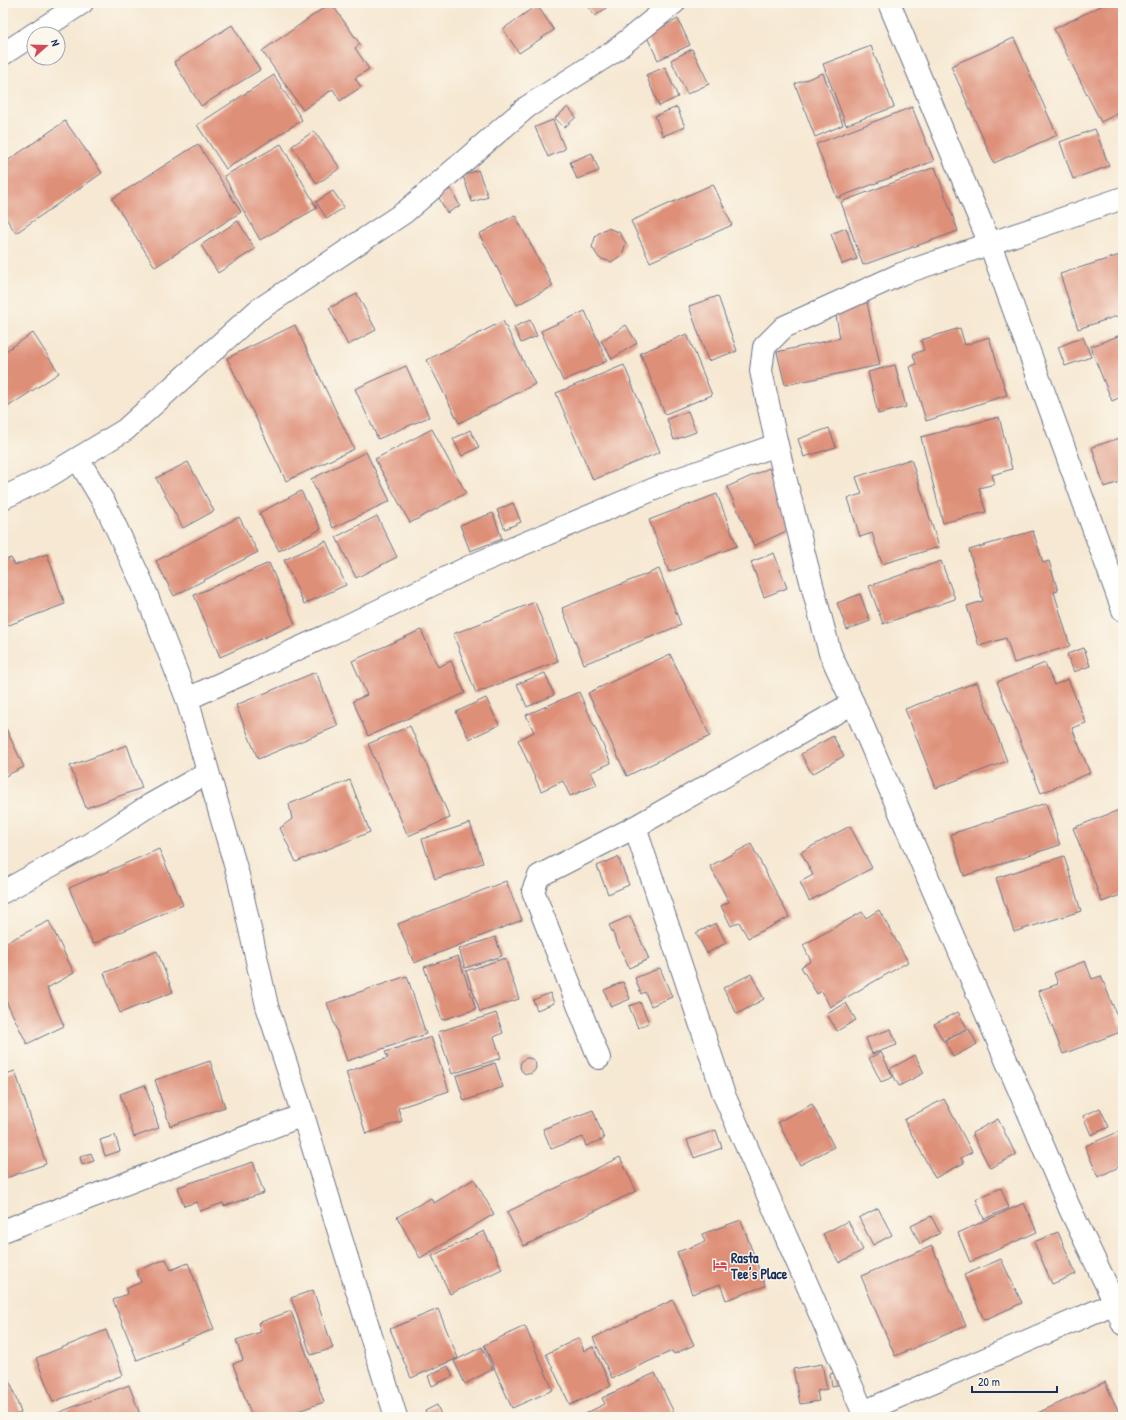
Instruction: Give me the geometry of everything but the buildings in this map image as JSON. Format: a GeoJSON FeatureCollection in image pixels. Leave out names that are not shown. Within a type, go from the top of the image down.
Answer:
{"type":"FeatureCollection","features":[{"type":"Feature","properties":{"kind":"street"},"geometry":{"type":"LineString","coordinates":[[46,26],[82,3]]}},
{"type":"Feature","properties":{"kind":"street"},"geometry":{"type":"LineString","coordinates":[[3,498],[47,477],[125,430],[257,311],[405,212],[527,107],[613,52],[674,3]]}},
{"type":"Feature","properties":{"kind":"street"},"geometry":{"type":"LineString","coordinates":[[889,3],[990,244],[1123,610]]}},
{"type":"Feature","properties":{"kind":"street"},"geometry":{"type":"LineString","coordinates":[[3,54],[26,39]]}},
{"type":"Feature","properties":{"kind":"street"},"geometry":{"type":"LineString","coordinates":[[1123,198],[901,274],[784,327],[764,347],[761,371],[777,445],[830,653],[853,703],[1070,1209],[1123,1324]]}},
{"type":"Feature","properties":{"kind":"street"},"geometry":{"type":"LineString","coordinates":[[187,699],[326,636],[471,566],[678,479],[777,445]]}},
{"type":"Feature","properties":{"kind":"street"},"geometry":{"type":"LineString","coordinates":[[78,459],[106,506],[142,583],[187,699],[238,875],[267,1006],[303,1116],[393,1416]]}},
{"type":"Feature","properties":{"kind":"street"},"geometry":{"type":"LineString","coordinates":[[599,1058],[533,891],[539,876],[635,827],[853,703]]}},
{"type":"Feature","properties":{"kind":"street"},"geometry":{"type":"LineString","coordinates":[[3,892],[90,844],[150,805],[208,773]]}},
{"type":"Feature","properties":{"kind":"street"},"geometry":{"type":"LineString","coordinates":[[635,827],[724,1094],[864,1415],[1114,1303]]}},
{"type":"Feature","properties":{"kind":"street"},"geometry":{"type":"LineString","coordinates":[[3,1231],[303,1116]]}},
{"type":"Feature","properties":{"kind":"place","name":"Rasta Tee’s Place"},"geometry":{"type":"Point","coordinates":[720,1265]}}]}
